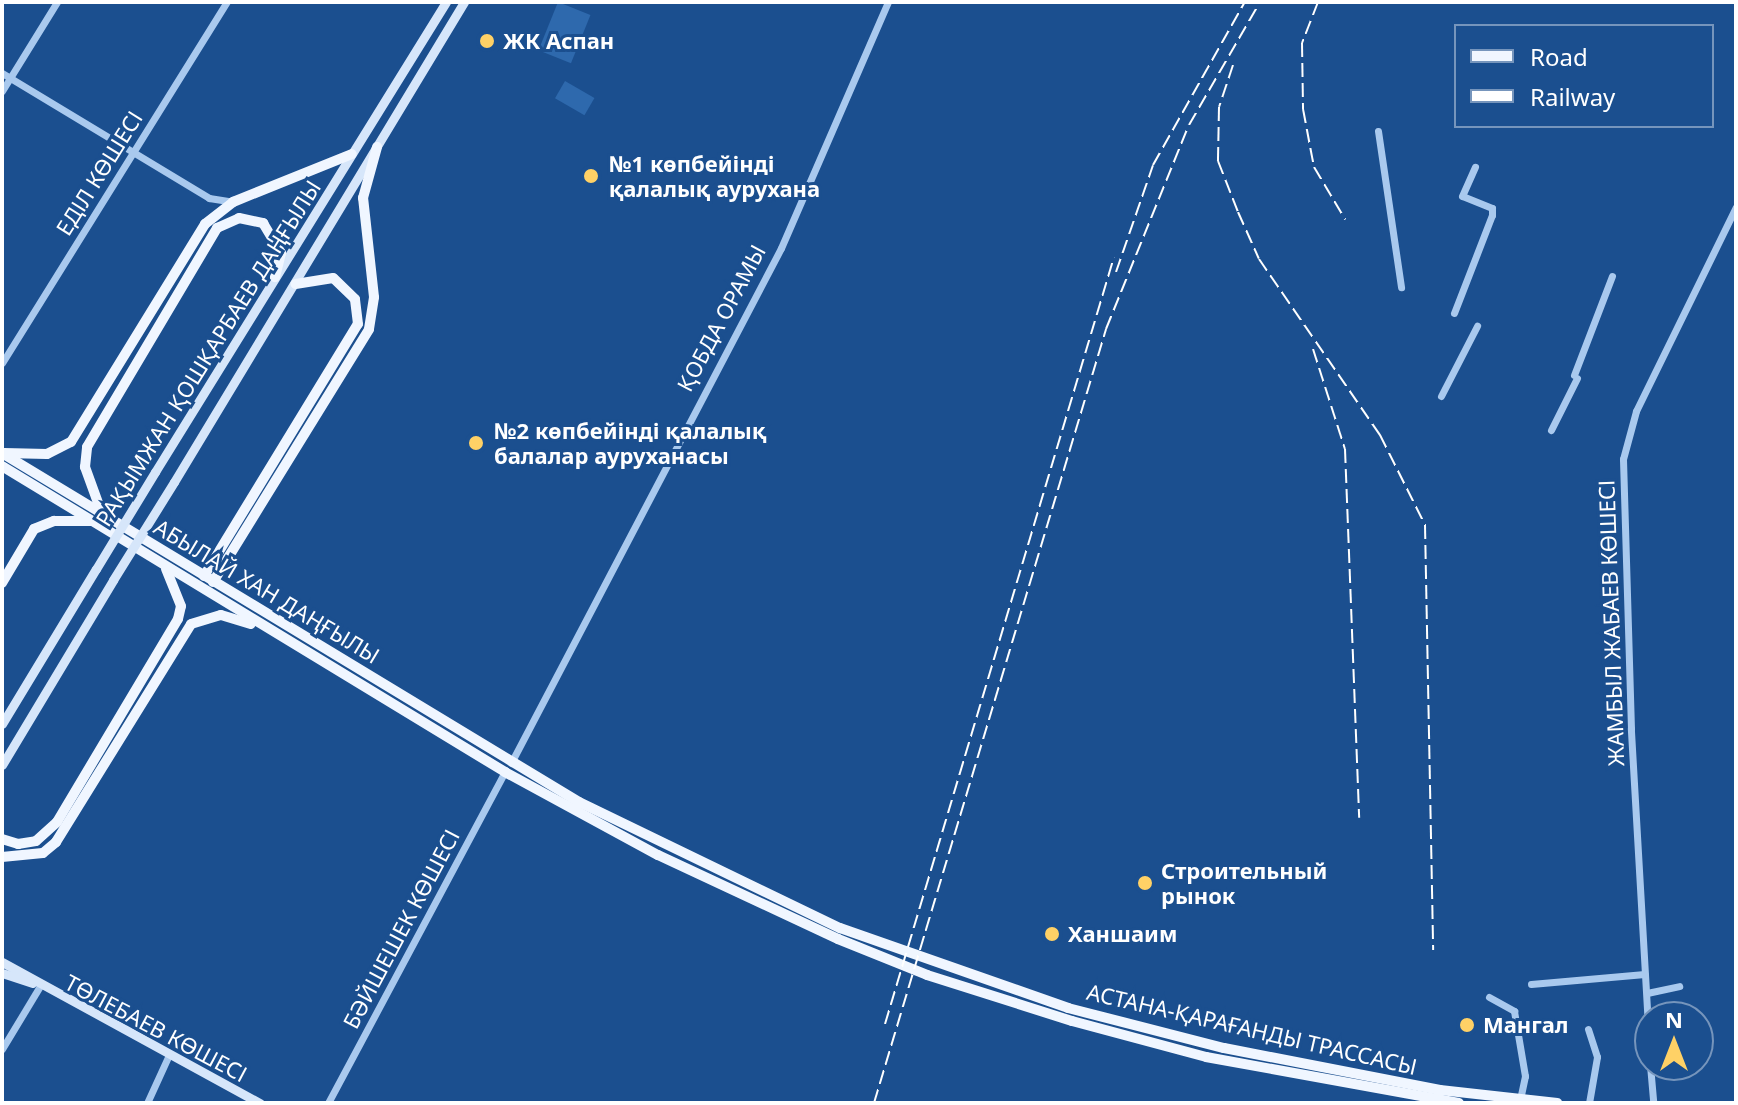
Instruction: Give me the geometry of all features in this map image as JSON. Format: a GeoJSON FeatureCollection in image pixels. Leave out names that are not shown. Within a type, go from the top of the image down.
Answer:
{"type":"FeatureCollection","features":[{"type":"Feature","properties":{"kind":"main road","name":"РАҚЫМЖАН ҚОШҚАРБАЕВ ДАҢҒЫЛЫ"},"geometry":{"type":"LineString","coordinates":[[2,724],[446,2]]}},
{"type":"Feature","properties":{"kind":"main road","name":"РАҚЫМЖАН ҚОШҚАРБАЕВ ДАҢҒЫЛЫ"},"geometry":{"type":"LineString","coordinates":[[2,765],[464,2]]}},
{"type":"Feature","properties":{"kind":"main road"},"geometry":{"type":"LineString","coordinates":[[209,579],[369,329],[374,297],[363,198],[377,147]]}},
{"type":"Feature","properties":{"kind":"main road"},"geometry":{"type":"LineString","coordinates":[[2,453],[47,454],[71,442],[205,224],[233,202],[352,154]]}},
{"type":"Feature","properties":{"kind":"main road"},"geometry":{"type":"LineString","coordinates":[[102,513],[85,467],[87,447],[217,228],[239,218],[263,223],[281,253],[275,277]]}},
{"type":"Feature","properties":{"kind":"main road"},"geometry":{"type":"LineString","coordinates":[[209,579],[358,324],[355,299],[333,278],[295,284]]}},
{"type":"Feature","properties":{"kind":"main road","name":"АБЫЛАЙ ХАН ДАҢҒЫЛЫ"},"geometry":{"type":"LineString","coordinates":[[2,453],[508,767]]}},
{"type":"Feature","properties":{"kind":"main road","name":"АБЫЛАЙ ХАН ДАҢҒЫЛЫ"},"geometry":{"type":"LineString","coordinates":[[2,466],[264,628],[508,767]]}},
{"type":"Feature","properties":{"kind":"main road"},"geometry":{"type":"LineString","coordinates":[[2,583],[34,529],[54,521],[92,521]]}},
{"type":"Feature","properties":{"kind":"main road"},"geometry":{"type":"LineString","coordinates":[[2,839],[18,844],[36,841],[57,822],[178,619],[181,606],[175,581],[153,557]]}},
{"type":"Feature","properties":{"kind":"main road"},"geometry":{"type":"LineString","coordinates":[[2,857],[43,853],[56,842],[191,624],[221,615],[264,628]]}},
{"type":"Feature","properties":{"kind":"main road","name":"АСТАНА-ҚАРАҒАНДЫ ТРАССАСЫ"},"geometry":{"type":"LineString","coordinates":[[508,767],[747,887],[929,963],[1068,1008],[1224,1048],[1428,1088],[1557,1103]]}},
{"type":"Feature","properties":{"kind":"main road","name":"АСТАНА-ҚАРАҒАНДЫ ТРАССАСЫ"},"geometry":{"type":"LineString","coordinates":[[508,767],[753,901],[927,975],[1206,1057],[1459,1103]]}},
{"type":"Feature","properties":{"kind":"main road","name":"ТӨЛЕБАЕВ КӨШЕСІ"},"geometry":{"type":"LineString","coordinates":[[2,962],[168,1057],[260,1103]]}},
{"type":"Feature","properties":{"kind":"main road","name":"ТӨЛЕБАЕВ КӨШЕСІ"},"geometry":{"type":"LineString","coordinates":[[2,973],[38,985]]}},
{"type":"Feature","properties":{"kind":"street"},"geometry":{"type":"LineString","coordinates":[[2,91],[6,76],[57,2]]}},
{"type":"Feature","properties":{"kind":"street","name":"ЕДІЛ КӨШЕСІ"},"geometry":{"type":"LineString","coordinates":[[2,363],[227,2]]}},
{"type":"Feature","properties":{"kind":"street","name":"ҚОБДА ОРАМЫ"},"geometry":{"type":"LineString","coordinates":[[508,767],[781,248],[888,2]]}},
{"type":"Feature","properties":{"kind":"street"},"geometry":{"type":"LineString","coordinates":[[6,76],[209,198],[233,202]]}},
{"type":"Feature","properties":{"kind":"street"},"geometry":{"type":"LineString","coordinates":[[1378,131],[1401,287]]}},
{"type":"Feature","properties":{"kind":"street"},"geometry":{"type":"LineString","coordinates":[[1454,313],[1492,215],[1492,208],[1462,196],[1475,167]]}},
{"type":"Feature","properties":{"kind":"street","name":"ЖАМБЫЛ ЖАБАЕВ КӨШЕСІ"},"geometry":{"type":"LineString","coordinates":[[1647,1001],[1623,459],[1636,411],[1736,207]]}},
{"type":"Feature","properties":{"kind":"street"},"geometry":{"type":"LineString","coordinates":[[1551,430],[1576,376],[1612,276]]}},
{"type":"Feature","properties":{"kind":"street"},"geometry":{"type":"LineString","coordinates":[[1441,396],[1477,326]]}},
{"type":"Feature","properties":{"kind":"street","name":"БӘЙШЕШЕК КӨШЕСІ"},"geometry":{"type":"LineString","coordinates":[[328,1103],[508,767]]}},
{"type":"Feature","properties":{"kind":"street"},"geometry":{"type":"LineString","coordinates":[[1531,984],[1645,974]]}},
{"type":"Feature","properties":{"kind":"street"},"geometry":{"type":"LineString","coordinates":[[2,1049],[38,985]]}},
{"type":"Feature","properties":{"kind":"street"},"geometry":{"type":"LineString","coordinates":[[1647,993],[1679,986]]}},
{"type":"Feature","properties":{"kind":"street"},"geometry":{"type":"LineString","coordinates":[[1489,997],[1514,1011],[1525,1076],[1520,1100]]}},
{"type":"Feature","properties":{"kind":"street"},"geometry":{"type":"LineString","coordinates":[[1588,1029],[1597,1057],[1589,1103]]}},
{"type":"Feature","properties":{"kind":"street"},"geometry":{"type":"LineString","coordinates":[[147,1103],[168,1057]]}},
{"type":"Feature","properties":{"kind":"street","name":"ЖАМБЫЛ ЖАБАЕВ КӨШЕСІ"},"geometry":{"type":"LineString","coordinates":[[1651,1081],[1653,1103]]}},
{"type":"Feature","properties":{"kind":"shaded area"},"geometry":{"type":"Polygon","coordinates":[[[558,2],[590,15],[571,63],[539,50],[558,2]]]}},
{"type":"Feature","properties":{"kind":"shaded area"},"geometry":{"type":"Polygon","coordinates":[[[565,81],[594,98],[584,115],[555,98],[565,81]]]}},
{"type":"Feature","properties":{"kind":"railway"},"geometry":{"type":"LineString","coordinates":[[1116,272],[1153,165],[1245,2]]}},
{"type":"Feature","properties":{"kind":"railway"},"geometry":{"type":"LineString","coordinates":[[874,1103],[1106,329],[1189,125],[1260,2]]}},
{"type":"Feature","properties":{"kind":"railway"},"geometry":{"type":"LineString","coordinates":[[1318,2],[1302,43],[1303,109],[1314,167],[1345,219]]}},
{"type":"Feature","properties":{"kind":"railway"},"geometry":{"type":"LineString","coordinates":[[1233,65],[1219,107],[1218,161],[1238,212],[1259,259],[1380,435],[1425,525],[1433,950]]}},
{"type":"Feature","properties":{"kind":"railway"},"geometry":{"type":"LineString","coordinates":[[885,1024],[1114,257]]}},
{"type":"Feature","properties":{"kind":"railway"},"geometry":{"type":"LineString","coordinates":[[1313,349],[1345,449],[1359,818]]}},
{"type":"Feature","properties":{"kind":"place","name":"ЖК Аспан"},"geometry":{"type":"Point","coordinates":[487,41]}},
{"type":"Feature","properties":{"kind":"place","name":"№1 көпбейінді қалалық аурухана"},"geometry":{"type":"Point","coordinates":[591,176]}},
{"type":"Feature","properties":{"kind":"place","name":"№2 көпбейінді қалалық балалар ауруханасы"},"geometry":{"type":"Point","coordinates":[476,443]}},
{"type":"Feature","properties":{"kind":"place","name":"Строительный рынок"},"geometry":{"type":"Point","coordinates":[1145,883]}},
{"type":"Feature","properties":{"kind":"place","name":"Ханшаим"},"geometry":{"type":"Point","coordinates":[1052,934]}},
{"type":"Feature","properties":{"kind":"place","name":"Мангал"},"geometry":{"type":"Point","coordinates":[1467,1025]}}]}
